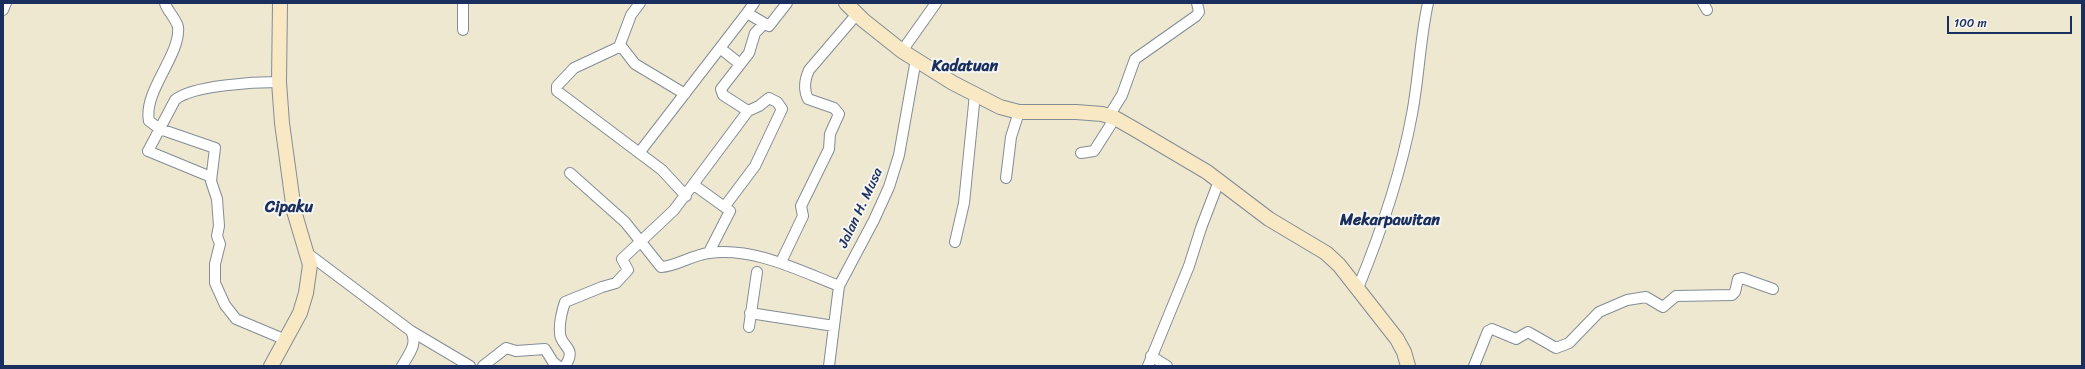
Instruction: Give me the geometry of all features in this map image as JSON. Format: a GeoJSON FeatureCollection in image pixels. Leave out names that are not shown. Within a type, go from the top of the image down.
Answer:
{"type":"FeatureCollection","features":[{"type":"Feature","properties":{"kind":"street"},"geometry":{"type":"LineString","coordinates":[[3,10],[6,3]]}},
{"type":"Feature","properties":{"kind":"street"},"geometry":{"type":"LineString","coordinates":[[164,3],[176,21],[178,31],[150,108],[149,121],[160,129],[214,147],[215,150],[211,177],[217,199],[219,226],[217,236],[220,244],[214,278],[219,292],[225,305],[236,319],[286,340]]}},
{"type":"Feature","properties":{"kind":"street"},"geometry":{"type":"LineString","coordinates":[[271,366],[300,312],[306,293],[310,265],[299,233],[294,211],[282,123],[279,82],[280,3]]}},
{"type":"Feature","properties":{"kind":"street"},"geometry":{"type":"LineString","coordinates":[[463,3],[463,30]]}},
{"type":"Feature","properties":{"kind":"street"},"geometry":{"type":"LineString","coordinates":[[640,3],[631,15],[621,46],[574,68],[557,86],[557,91],[666,174],[686,196]]}},
{"type":"Feature","properties":{"kind":"street"},"geometry":{"type":"LineString","coordinates":[[639,153],[748,13],[754,3]]}},
{"type":"Feature","properties":{"kind":"street"},"geometry":{"type":"LineString","coordinates":[[748,13],[767,26],[787,3]]}},
{"type":"Feature","properties":{"kind":"street"},"geometry":{"type":"LineString","coordinates":[[846,3],[902,51],[953,83],[1000,108],[1019,112],[1088,112],[1112,117],[1219,181],[1269,219],[1326,253],[1339,265],[1397,339],[1404,352],[1408,366]]}},
{"type":"Feature","properties":{"kind":"street"},"geometry":{"type":"LineString","coordinates":[[902,51],[936,3]]}},
{"type":"Feature","properties":{"kind":"street"},"geometry":{"type":"LineString","coordinates":[[1080,153],[1094,151],[1122,95],[1135,59],[1196,16],[1199,12],[1197,3]]}},
{"type":"Feature","properties":{"kind":"street"},"geometry":{"type":"LineString","coordinates":[[1358,288],[1385,215],[1404,152],[1412,113],[1428,3]]}},
{"type":"Feature","properties":{"kind":"street"},"geometry":{"type":"LineString","coordinates":[[781,262],[803,216],[801,206],[828,149],[830,134],[839,114],[834,108],[808,99],[805,88],[806,78],[809,70],[857,14]]}},
{"type":"Feature","properties":{"kind":"street"},"geometry":{"type":"LineString","coordinates":[[748,111],[721,92],[722,86],[749,53],[755,33],[764,24]]}},
{"type":"Feature","properties":{"kind":"street"},"geometry":{"type":"LineString","coordinates":[[621,46],[635,64],[685,94]]}},
{"type":"Feature","properties":{"kind":"street"},"geometry":{"type":"LineString","coordinates":[[720,48],[740,64]]}},
{"type":"Feature","properties":{"kind":"street","name":"Jalan H. Musa"},"geometry":{"type":"LineString","coordinates":[[828,366],[839,286],[889,188],[899,155],[916,59]]}},
{"type":"Feature","properties":{"kind":"street"},"geometry":{"type":"LineString","coordinates":[[211,177],[150,152],[175,100],[204,89],[235,84],[279,82]]}},
{"type":"Feature","properties":{"kind":"street"},"geometry":{"type":"LineString","coordinates":[[954,242],[964,203],[975,94]]}},
{"type":"Feature","properties":{"kind":"street"},"geometry":{"type":"LineString","coordinates":[[567,363],[568,348],[560,333],[565,302],[618,283],[628,270],[623,258],[674,210],[686,196],[748,111],[759,106],[769,98],[778,102],[782,109],[755,166],[725,206]]}},
{"type":"Feature","properties":{"kind":"street"},"geometry":{"type":"LineString","coordinates":[[1006,178],[1010,142],[1019,112]]}},
{"type":"Feature","properties":{"kind":"street"},"geometry":{"type":"LineString","coordinates":[[570,173],[624,222],[641,240],[662,267],[709,252],[745,254],[781,262],[839,286]]}},
{"type":"Feature","properties":{"kind":"street"},"geometry":{"type":"LineString","coordinates":[[1148,366],[1189,266],[1201,228],[1219,181]]}},
{"type":"Feature","properties":{"kind":"street"},"geometry":{"type":"LineString","coordinates":[[694,185],[725,206],[731,213],[709,252]]}},
{"type":"Feature","properties":{"kind":"street"},"geometry":{"type":"LineString","coordinates":[[307,253],[411,331],[470,366]]}},
{"type":"Feature","properties":{"kind":"street"},"geometry":{"type":"LineString","coordinates":[[749,327],[757,272]]}},
{"type":"Feature","properties":{"kind":"street"},"geometry":{"type":"LineString","coordinates":[[1474,366],[1488,332],[1492,328],[1516,339],[1528,332],[1556,348],[1570,344],[1602,310],[1627,300],[1645,298],[1663,307],[1676,296],[1732,295],[1735,292],[1738,279],[1742,278],[1772,290]]}},
{"type":"Feature","properties":{"kind":"street"},"geometry":{"type":"LineString","coordinates":[[750,313],[834,326]]}},
{"type":"Feature","properties":{"kind":"street"},"geometry":{"type":"LineString","coordinates":[[402,366],[414,344],[411,331]]}},
{"type":"Feature","properties":{"kind":"street"},"geometry":{"type":"LineString","coordinates":[[483,366],[506,348],[516,350],[545,349],[553,362],[558,366]]}},
{"type":"Feature","properties":{"kind":"street"},"geometry":{"type":"LineString","coordinates":[[1151,356],[1167,366]]}},
{"type":"Feature","properties":{"kind":"district","name":"Kadatuan"},"geometry":{"type":"Point","coordinates":[965,67]}},
{"type":"Feature","properties":{"kind":"district","name":"Cipaku"},"geometry":{"type":"Point","coordinates":[289,208]}},
{"type":"Feature","properties":{"kind":"district","name":"Mekarpawitan"},"geometry":{"type":"Point","coordinates":[1390,221]}}]}
